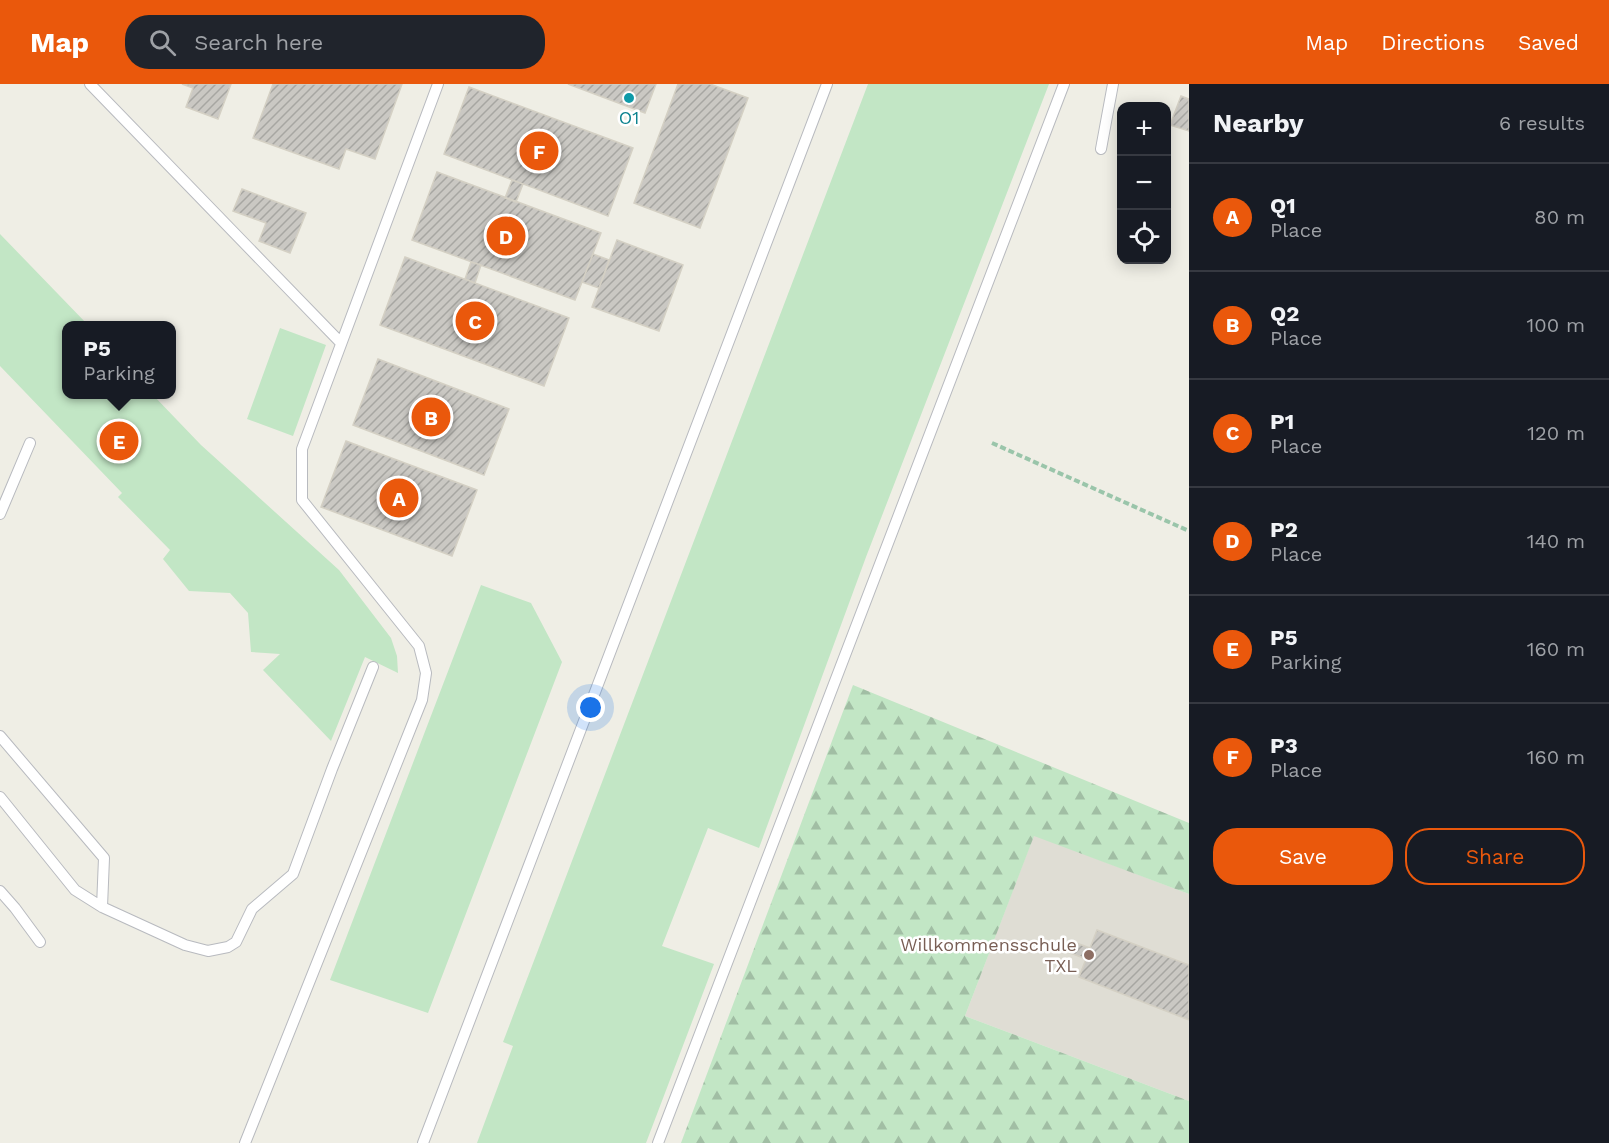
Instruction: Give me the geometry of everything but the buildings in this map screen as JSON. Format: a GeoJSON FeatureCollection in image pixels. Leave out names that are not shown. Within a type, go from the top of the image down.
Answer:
{"type":"FeatureCollection","features":[{"type":"Feature","properties":{"kind":"lane"},"geometry":{"type":"LineString","coordinates":[[90,84],[341,343]]}},
{"type":"Feature","properties":{"kind":"lane"},"geometry":{"type":"LineString","coordinates":[[245,1143],[422,700],[426,673],[419,646],[302,500],[302,449],[438,84]]}},
{"type":"Feature","properties":{"kind":"lane"},"geometry":{"type":"LineString","coordinates":[[423,1143],[827,84]]}},
{"type":"Feature","properties":{"kind":"lane"},"geometry":{"type":"LineString","coordinates":[[658,1143],[1064,84]]}},
{"type":"Feature","properties":{"kind":"lane"},"geometry":{"type":"LineString","coordinates":[[1101,149],[1113,84]]}},
{"type":"Feature","properties":{"kind":"lane"},"geometry":{"type":"LineString","coordinates":[[0,514],[30,443]]}},
{"type":"Feature","properties":{"kind":"lane"},"geometry":{"type":"LineString","coordinates":[[0,797],[75,890],[102,907],[166,937],[208,951],[228,947],[236,942],[252,909],[293,874],[373,667]]}},
{"type":"Feature","properties":{"kind":"lane"},"geometry":{"type":"LineString","coordinates":[[0,736],[104,858],[102,907]]}},
{"type":"Feature","properties":{"kind":"lane"},"geometry":{"type":"LineString","coordinates":[[0,891],[40,942]]}},
{"type":"Feature","properties":{"kind":"path"},"geometry":{"type":"LineString","coordinates":[[992,443],[1189,531]]}},
{"type":"Feature","properties":{"kind":"shaded area","name":"Willkommensschule TXL"},"geometry":{"type":"Polygon","coordinates":[[[1034,835],[1189,894],[1189,1101],[965,1016],[1034,835]]]}},
{"type":"Feature","properties":{"kind":"green space"},"geometry":{"type":"Polygon","coordinates":[[[868,84],[1049,84],[866,557],[759,848],[708,828],[662,946],[714,964],[646,1143],[477,1143],[513,1046],[503,1042],[868,84]]]}},
{"type":"Feature","properties":{"kind":"green space"},"geometry":{"type":"Polygon","coordinates":[[[0,234],[84,321],[62,321],[62,399],[157,399],[201,445],[339,570],[391,638],[397,656],[398,673],[365,657],[331,741],[263,670],[280,654],[251,652],[248,613],[230,593],[189,591],[163,559],[170,550],[118,497],[122,493],[0,366],[0,234]]]}},
{"type":"Feature","properties":{"kind":"green space"},"geometry":{"type":"Polygon","coordinates":[[[280,328],[326,345],[293,436],[247,419],[280,328]]]}},
{"type":"Feature","properties":{"kind":"green space"},"geometry":{"type":"Polygon","coordinates":[[[481,585],[531,603],[562,662],[428,1013],[330,980],[481,585]]]}},
{"type":"Feature","properties":{"kind":"green space"},"geometry":{"type":"Polygon","coordinates":[[[853,685],[1189,823],[1189,894],[1034,836],[965,1016],[1189,1101],[1189,1143],[681,1143],[853,685]]]}},
{"type":"Feature","properties":{"kind":"place","name":"O1"},"geometry":{"type":"Point","coordinates":[629,98]}},
{"type":"Feature","properties":{"kind":"place","name":"P3"},"geometry":{"type":"Point","coordinates":[539,151]}},
{"type":"Feature","properties":{"kind":"place","name":"P2"},"geometry":{"type":"Point","coordinates":[506,236]}},
{"type":"Feature","properties":{"kind":"place","name":"P1"},"geometry":{"type":"Point","coordinates":[475,321]}},
{"type":"Feature","properties":{"kind":"place","name":"Q2"},"geometry":{"type":"Point","coordinates":[431,417]}},
{"type":"Feature","properties":{"kind":"place","name":"P5"},"geometry":{"type":"Point","coordinates":[119,441]}},
{"type":"Feature","properties":{"kind":"place","name":"Q1"},"geometry":{"type":"Point","coordinates":[399,498]}},
{"type":"Feature","properties":{"kind":"place","name":"Willkommensschule TXL"},"geometry":{"type":"Point","coordinates":[1089,955]}}]}
